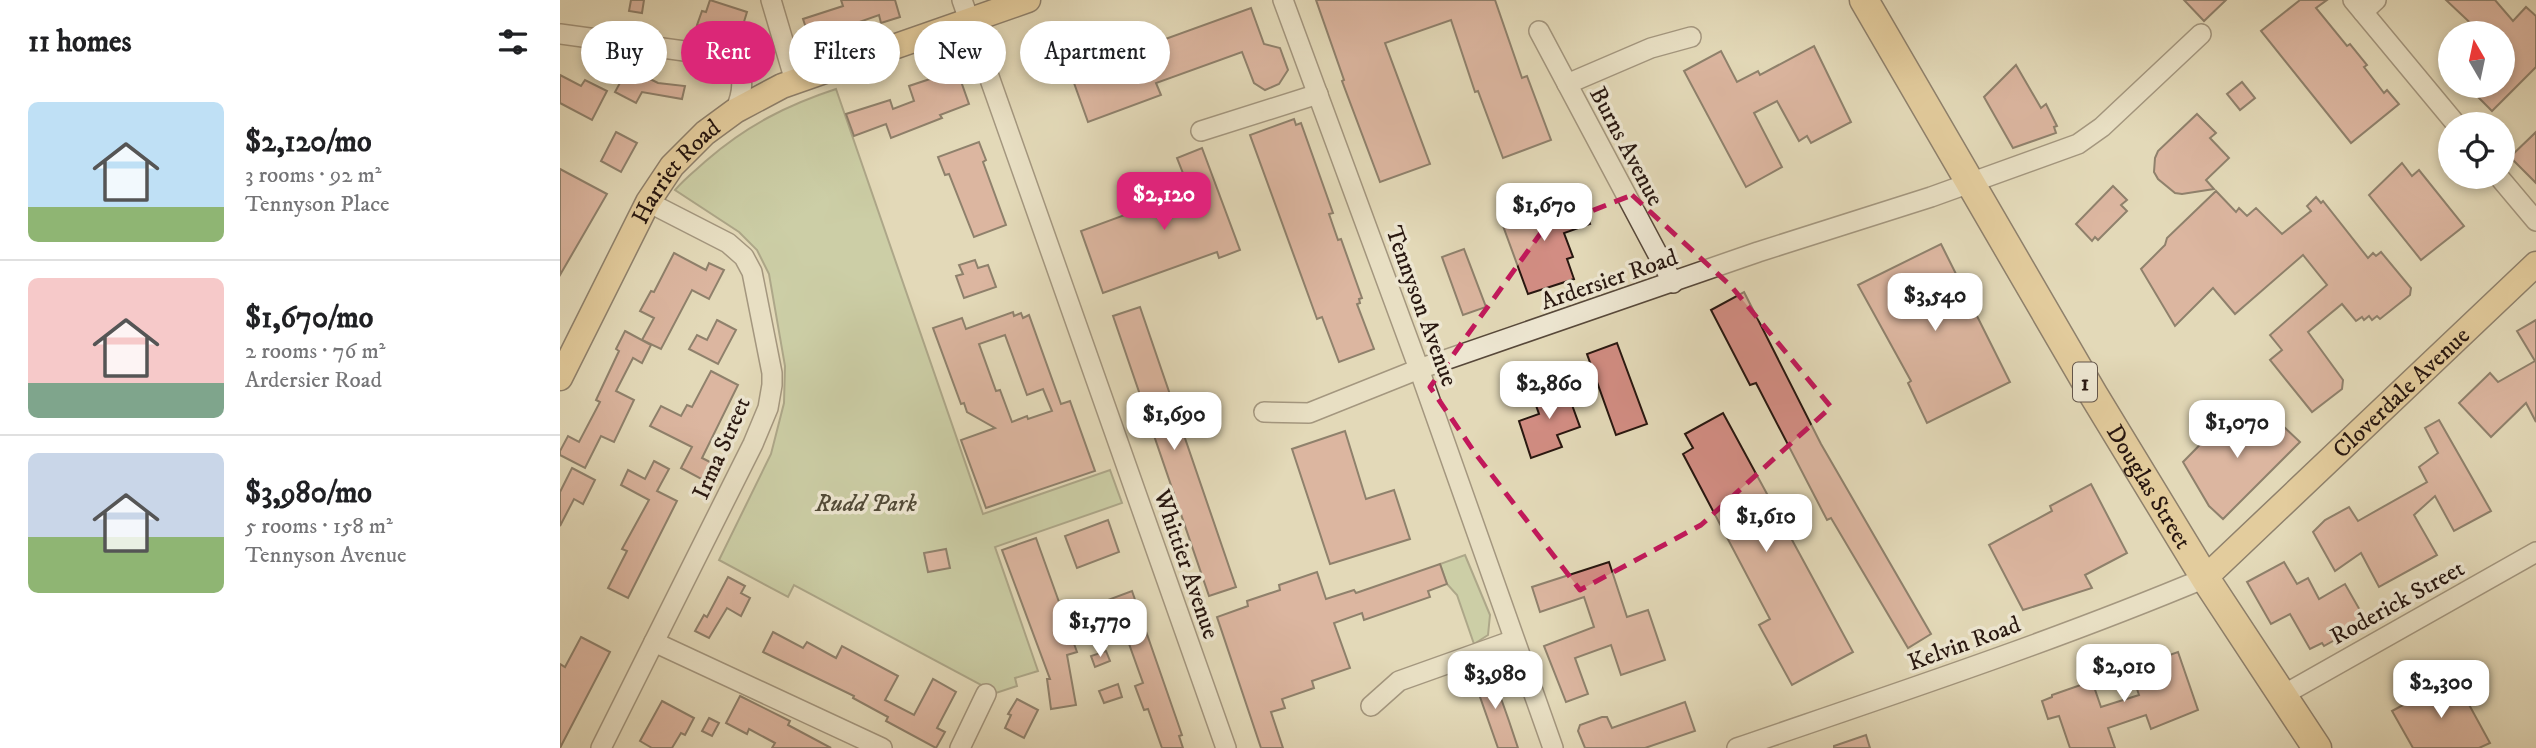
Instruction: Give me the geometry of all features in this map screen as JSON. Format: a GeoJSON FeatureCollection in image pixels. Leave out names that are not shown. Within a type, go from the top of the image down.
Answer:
{"type":"FeatureCollection","features":[{"type":"Feature","properties":{"kind":"highway","name":"Douglas Street"},"geometry":{"type":"LineString","coordinates":[[1864,0],[2092,394],[2205,578],[2317,748]]}},
{"type":"Feature","properties":{"kind":"main road","name":"Harriet Road"},"geometry":{"type":"LineString","coordinates":[[900,37],[965,10],[1028,0]]}},
{"type":"Feature","properties":{"kind":"main road","name":"Harriet Road"},"geometry":{"type":"LineString","coordinates":[[560,378],[648,202],[687,150],[735,111],[789,83]]}},
{"type":"Feature","properties":{"kind":"main road","name":"Cloverdale Avenue"},"geometry":{"type":"LineString","coordinates":[[2205,578],[2536,264]]}},
{"type":"Feature","properties":{"kind":"street"},"geometry":{"type":"LineString","coordinates":[[771,0],[789,63]]}},
{"type":"Feature","properties":{"kind":"street","name":"Tennyson Avenue"},"geometry":{"type":"LineString","coordinates":[[1283,0],[1419,369],[1553,748]]}},
{"type":"Feature","properties":{"kind":"street"},"geometry":{"type":"LineString","coordinates":[[2364,4],[2447,112]]}},
{"type":"Feature","properties":{"kind":"street","name":"Whittier Avenue"},"geometry":{"type":"LineString","coordinates":[[965,10],[1226,748]]}},
{"type":"Feature","properties":{"kind":"street","name":"Burns Avenue"},"geometry":{"type":"LineString","coordinates":[[1539,31],[1673,283]]}},
{"type":"Feature","properties":{"kind":"street"},"geometry":{"type":"LineString","coordinates":[[560,34],[728,57],[737,64],[743,83],[742,96],[735,111]]}},
{"type":"Feature","properties":{"kind":"street","name":"Ardersier Road"},"geometry":{"type":"LineString","coordinates":[[1264,412],[1309,413],[1419,369],[2078,144],[2102,127],[2201,34]]}},
{"type":"Feature","properties":{"kind":"street"},"geometry":{"type":"LineString","coordinates":[[1567,84],[1620,60],[1691,37]]}},
{"type":"Feature","properties":{"kind":"street"},"geometry":{"type":"LineString","coordinates":[[1201,131],[1318,94]]}},
{"type":"Feature","properties":{"kind":"street"},"geometry":{"type":"LineString","coordinates":[[2509,189],[2536,221]]}},
{"type":"Feature","properties":{"kind":"street","name":"Irma Street"},"geometry":{"type":"LineString","coordinates":[[601,748],[753,444],[768,408],[772,373],[754,280],[744,257],[728,243],[648,202]]}},
{"type":"Feature","properties":{"kind":"street","name":"Roderick Street"},"geometry":{"type":"LineString","coordinates":[[2283,695],[2536,552]]}},
{"type":"Feature","properties":{"kind":"street","name":"Kelvin Road"},"geometry":{"type":"LineString","coordinates":[[1737,748],[1975,666],[2120,613],[2205,578]]}},
{"type":"Feature","properties":{"kind":"street"},"geometry":{"type":"LineString","coordinates":[[1371,706],[1399,681],[1514,640]]}},
{"type":"Feature","properties":{"kind":"street"},"geometry":{"type":"LineString","coordinates":[[654,642],[882,748]]}},
{"type":"Feature","properties":{"kind":"street"},"geometry":{"type":"LineString","coordinates":[[960,748],[986,694]]}},
{"type":"Feature","properties":{"kind":"highlighted area"},"geometry":{"type":"Polygon","coordinates":[[[1632,195],[1731,286],[1831,407],[1701,525],[1580,590],[1475,453],[1430,387],[1543,230],[1632,195]]]}},
{"type":"Feature","properties":{"kind":"green space","name":"Rudd Park"},"geometry":{"type":"Polygon","coordinates":[[[836,89],[983,514],[1110,470],[1122,503],[995,547],[1038,671],[1015,678],[1017,686],[996,693],[794,585],[788,597],[719,560],[771,454],[784,403],[785,366],[769,274],[757,250],[739,232],[675,190],[722,148],[752,127],[801,102],[836,89]]]}},
{"type":"Feature","properties":{"kind":"green space"},"geometry":{"type":"Polygon","coordinates":[[[1465,555],[1490,615],[1488,635],[1474,644],[1457,595],[1447,584],[1440,564],[1465,555]]]}},
{"type":"Feature","properties":{"kind":"building"},"geometry":{"type":"Polygon","coordinates":[[[631,0],[644,0],[642,13],[629,11],[631,0]]]}},
{"type":"Feature","properties":{"kind":"building"},"geometry":{"type":"Polygon","coordinates":[[[710,0],[747,12],[744,21],[698,21],[702,11],[706,12],[710,0]]]}},
{"type":"Feature","properties":{"kind":"building"},"geometry":{"type":"Polygon","coordinates":[[[841,0],[895,0],[900,17],[887,21],[880,21],[879,15],[862,21],[804,21],[803,19],[843,6],[841,0]]]}},
{"type":"Feature","properties":{"kind":"building"},"geometry":{"type":"Polygon","coordinates":[[[1316,0],[1495,0],[1522,78],[1527,76],[1551,140],[1503,158],[1478,91],[1475,92],[1451,20],[1385,43],[1430,164],[1380,182],[1342,81],[1344,80],[1316,0]]]}},
{"type":"Feature","properties":{"kind":"building"},"geometry":{"type":"Polygon","coordinates":[[[2184,0],[2226,0],[2204,21],[2184,0]]]}},
{"type":"Feature","properties":{"kind":"building"},"geometry":{"type":"Polygon","coordinates":[[[2300,0],[2327,0],[2316,8],[2347,46],[2350,44],[2367,65],[2364,67],[2384,93],[2387,90],[2399,104],[2351,143],[2261,31],[2300,0]]]}},
{"type":"Feature","properties":{"kind":"building"},"geometry":{"type":"Polygon","coordinates":[[[2446,0],[2495,0],[2513,21],[2468,21],[2446,0]]]}},
{"type":"Feature","properties":{"kind":"building"},"geometry":{"type":"Polygon","coordinates":[[[2526,7],[2536,16],[2536,67],[2515,88],[2513,21],[2526,7]]]}},
{"type":"Feature","properties":{"kind":"building"},"geometry":{"type":"Polygon","coordinates":[[[1251,8],[1264,44],[1280,48],[1288,70],[1279,84],[1265,90],[1254,83],[1242,52],[1170,78],[1170,37],[1251,8]]]}},
{"type":"Feature","properties":{"kind":"building"},"geometry":{"type":"Polygon","coordinates":[[[1814,46],[1851,122],[1811,143],[1807,136],[1799,141],[1777,101],[1754,113],[1782,167],[1746,187],[1684,71],[1721,51],[1737,82],[1758,71],[1760,75],[1814,46]]]}},
{"type":"Feature","properties":{"kind":"building"},"geometry":{"type":"Polygon","coordinates":[[[2016,65],[2041,108],[2046,104],[2057,126],[2054,127],[2056,133],[2013,148],[1984,97],[2016,65]]]}},
{"type":"Feature","properties":{"kind":"building"},"geometry":{"type":"Polygon","coordinates":[[[560,75],[581,86],[593,84],[607,91],[592,120],[560,103],[560,75]]]}},
{"type":"Feature","properties":{"kind":"building"},"geometry":{"type":"Polygon","coordinates":[[[2242,82],[2255,98],[2240,110],[2227,94],[2242,82]]]}},
{"type":"Feature","properties":{"kind":"building"},"geometry":{"type":"Polygon","coordinates":[[[619,84],[685,86],[682,99],[642,92],[636,103],[615,92],[619,84]]]}},
{"type":"Feature","properties":{"kind":"building"},"geometry":{"type":"Polygon","coordinates":[[[962,84],[969,104],[891,138],[886,124],[854,136],[846,114],[890,100],[893,109],[914,101],[909,86],[962,84]]]}},
{"type":"Feature","properties":{"kind":"building"},"geometry":{"type":"Polygon","coordinates":[[[1074,84],[1156,84],[1161,95],[1088,122],[1074,84]]]}},
{"type":"Feature","properties":{"kind":"building"},"geometry":{"type":"Polygon","coordinates":[[[2479,98],[2505,98],[2492,111],[2479,98]]]}},
{"type":"Feature","properties":{"kind":"building"},"geometry":{"type":"Polygon","coordinates":[[[2197,114],[2216,133],[2210,138],[2229,158],[2206,180],[2214,189],[2175,193],[2158,179],[2154,172],[2155,158],[2158,151],[2197,114]]]}},
{"type":"Feature","properties":{"kind":"building"},"geometry":{"type":"Polygon","coordinates":[[[1294,119],[1296,125],[1301,123],[1333,213],[1329,214],[1362,298],[1357,304],[1374,349],[1339,362],[1322,317],[1317,319],[1250,135],[1294,119]]]}},
{"type":"Feature","properties":{"kind":"building"},"geometry":{"type":"Polygon","coordinates":[[[616,132],[637,143],[621,172],[601,161],[616,132]]]}},
{"type":"Feature","properties":{"kind":"building"},"geometry":{"type":"Polygon","coordinates":[[[2536,132],[2536,183],[2515,162],[2515,152],[2536,132]]]}},
{"type":"Feature","properties":{"kind":"building"},"geometry":{"type":"Polygon","coordinates":[[[979,142],[986,160],[983,162],[1006,225],[974,237],[949,174],[945,175],[938,157],[979,142]]]}},
{"type":"Feature","properties":{"kind":"building"},"geometry":{"type":"Polygon","coordinates":[[[1202,148],[1240,250],[1219,258],[1217,252],[1103,293],[1081,231],[1190,191],[1177,158],[1202,148]]]}},
{"type":"Feature","properties":{"kind":"building"},"geometry":{"type":"Polygon","coordinates":[[[2402,163],[2412,176],[2419,170],[2464,226],[2421,260],[2369,195],[2402,163]]]}},
{"type":"Feature","properties":{"kind":"building"},"geometry":{"type":"Polygon","coordinates":[[[560,169],[607,194],[560,275],[560,169]]]}},
{"type":"Feature","properties":{"kind":"building"},"geometry":{"type":"Polygon","coordinates":[[[2113,186],[2127,200],[2121,205],[2127,211],[2098,240],[2095,237],[2092,241],[2076,224],[2113,186]]]}},
{"type":"Feature","properties":{"kind":"building"},"geometry":{"type":"Polygon","coordinates":[[[2216,191],[2236,212],[2239,208],[2247,216],[2256,208],[2282,234],[2311,211],[2307,206],[2316,197],[2321,203],[2323,201],[2368,258],[2373,253],[2376,256],[2381,252],[2411,288],[2410,295],[2380,319],[2377,316],[2372,320],[2369,316],[2356,321],[2342,304],[2308,332],[2343,380],[2342,389],[2312,412],[2270,360],[2282,350],[2270,335],[2327,285],[2303,255],[2235,314],[2213,288],[2175,326],[2141,269],[2165,245],[2167,238],[2216,191]]]}},
{"type":"Feature","properties":{"kind":"building"},"geometry":{"type":"Polygon","coordinates":[[[1580,199],[1590,224],[1564,233],[1573,257],[1567,259],[1574,279],[1528,294],[1499,215],[1525,207],[1529,216],[1580,199]]]}},
{"type":"Feature","properties":{"kind":"building"},"geometry":{"type":"Polygon","coordinates":[[[1941,244],[2010,382],[1927,423],[1908,383],[1911,381],[1858,285],[1941,244]]]}},
{"type":"Feature","properties":{"kind":"building"},"geometry":{"type":"Polygon","coordinates":[[[1464,249],[1486,307],[1463,315],[1442,257],[1464,249]]]}},
{"type":"Feature","properties":{"kind":"building"},"geometry":{"type":"Polygon","coordinates":[[[674,253],[706,270],[709,263],[724,270],[709,299],[692,290],[661,349],[642,340],[654,318],[640,311],[651,291],[654,292],[674,253]]]}},
{"type":"Feature","properties":{"kind":"building"},"geometry":{"type":"Polygon","coordinates":[[[975,260],[978,268],[988,265],[996,287],[964,298],[956,276],[963,274],[959,265],[975,260]]]}},
{"type":"Feature","properties":{"kind":"building"},"geometry":{"type":"Polygon","coordinates":[[[1744,292],[1821,444],[1931,634],[1908,648],[1831,518],[1827,520],[1756,383],[1750,385],[1711,310],[1744,292]]]}},
{"type":"Feature","properties":{"kind":"building"},"geometry":{"type":"Polygon","coordinates":[[[1140,307],[1236,587],[1209,596],[1113,316],[1140,307]]]}},
{"type":"Feature","properties":{"kind":"building"},"geometry":{"type":"Polygon","coordinates":[[[1013,312],[1014,316],[1021,313],[1023,318],[1029,315],[1061,404],[1070,401],[1095,471],[986,508],[961,440],[995,428],[967,412],[964,403],[961,404],[933,328],[962,318],[966,329],[1013,312]],[[1005,335],[979,344],[996,391],[1000,390],[1012,422],[1052,411],[1043,389],[1027,395],[1005,335]]]}},
{"type":"Feature","properties":{"kind":"building"},"geometry":{"type":"Polygon","coordinates":[[[717,320],[736,330],[718,364],[689,349],[697,335],[707,340],[717,320]]]}},
{"type":"Feature","properties":{"kind":"building"},"geometry":{"type":"Polygon","coordinates":[[[2536,320],[2536,422],[2526,403],[2491,437],[2459,403],[2490,373],[2498,382],[2535,361],[2517,331],[2536,320]]]}},
{"type":"Feature","properties":{"kind":"building"},"geometry":{"type":"Polygon","coordinates":[[[625,331],[651,345],[642,363],[633,358],[616,391],[634,400],[614,442],[601,436],[585,468],[560,455],[560,451],[568,436],[579,442],[600,402],[596,400],[619,351],[616,349],[625,331]]]}},
{"type":"Feature","properties":{"kind":"building"},"geometry":{"type":"Polygon","coordinates":[[[1617,343],[1647,424],[1616,435],[1587,354],[1617,343]]]}},
{"type":"Feature","properties":{"kind":"building"},"geometry":{"type":"Polygon","coordinates":[[[711,371],[738,385],[702,458],[714,464],[705,481],[681,468],[692,447],[650,426],[661,406],[681,416],[687,405],[692,407],[711,371]]]}},
{"type":"Feature","properties":{"kind":"building"},"geometry":{"type":"Polygon","coordinates":[[[1564,383],[1580,427],[1557,435],[1562,447],[1531,458],[1519,421],[1539,414],[1532,394],[1564,383]]]}},
{"type":"Feature","properties":{"kind":"building"},"geometry":{"type":"Polygon","coordinates":[[[2240,404],[2271,435],[2282,425],[2300,442],[2223,519],[2209,506],[2183,462],[2240,404]]]}},
{"type":"Feature","properties":{"kind":"building"},"geometry":{"type":"Polygon","coordinates":[[[1723,413],[1853,652],[1792,685],[1759,625],[1770,619],[1683,454],[1693,448],[1685,434],[1723,413]]]}},
{"type":"Feature","properties":{"kind":"building"},"geometry":{"type":"Polygon","coordinates":[[[2439,420],[2491,511],[2454,531],[2435,496],[2414,515],[2437,555],[2379,587],[2361,553],[2335,571],[2313,532],[2325,520],[2349,507],[2358,521],[2427,482],[2419,467],[2438,453],[2425,428],[2439,420]]]}},
{"type":"Feature","properties":{"kind":"building"},"geometry":{"type":"Polygon","coordinates":[[[1345,431],[1366,499],[1394,490],[1410,539],[1330,564],[1292,449],[1345,431]]]}},
{"type":"Feature","properties":{"kind":"building"},"geometry":{"type":"Polygon","coordinates":[[[654,461],[669,469],[657,491],[677,501],[628,598],[608,588],[627,551],[622,549],[649,500],[621,485],[628,470],[645,479],[654,461]]]}},
{"type":"Feature","properties":{"kind":"building"},"geometry":{"type":"Polygon","coordinates":[[[572,468],[595,480],[583,504],[574,499],[560,526],[560,492],[572,468]]]}},
{"type":"Feature","properties":{"kind":"building"},"geometry":{"type":"Polygon","coordinates":[[[2091,484],[2127,553],[2085,575],[2092,588],[2023,610],[1989,545],[2052,511],[2050,506],[2091,484]]]}},
{"type":"Feature","properties":{"kind":"building"},"geometry":{"type":"Polygon","coordinates":[[[1108,520],[1119,552],[1077,568],[1065,536],[1108,520]]]}},
{"type":"Feature","properties":{"kind":"building"},"geometry":{"type":"Polygon","coordinates":[[[1036,538],[1077,652],[1067,655],[1076,705],[1051,709],[1047,679],[1050,679],[1002,550],[1036,538]]]}},
{"type":"Feature","properties":{"kind":"building"},"geometry":{"type":"Polygon","coordinates":[[[946,549],[950,568],[928,572],[924,553],[946,549]]]}},
{"type":"Feature","properties":{"kind":"building"},"geometry":{"type":"Polygon","coordinates":[[[1609,562],[1627,617],[1648,610],[1665,660],[1621,675],[1611,645],[1575,658],[1588,694],[1566,702],[1544,646],[1594,627],[1584,597],[1540,612],[1532,587],[1609,562]]]}},
{"type":"Feature","properties":{"kind":"building"},"geometry":{"type":"Polygon","coordinates":[[[2284,562],[2297,584],[2308,578],[2319,599],[2345,584],[2365,619],[2324,646],[2322,643],[2310,649],[2290,614],[2271,624],[2247,582],[2284,562]]]}},
{"type":"Feature","properties":{"kind":"building"},"geometry":{"type":"Polygon","coordinates":[[[1440,564],[1447,584],[1428,591],[1430,597],[1364,620],[1362,613],[1334,623],[1350,668],[1312,681],[1314,688],[1282,699],[1285,708],[1271,712],[1283,748],[1261,748],[1217,617],[1248,606],[1247,601],[1280,590],[1279,585],[1317,572],[1326,599],[1354,590],[1356,593],[1440,564]]]}},
{"type":"Feature","properties":{"kind":"building"},"geometry":{"type":"Polygon","coordinates":[[[728,577],[745,586],[741,593],[750,598],[741,616],[727,608],[709,638],[695,631],[704,615],[707,617],[728,577]]]}},
{"type":"Feature","properties":{"kind":"building"},"geometry":{"type":"Polygon","coordinates":[[[1132,591],[1182,735],[1179,736],[1183,748],[1162,748],[1148,709],[1144,710],[1135,686],[1143,683],[1124,630],[1101,638],[1089,607],[1132,591]]]}},
{"type":"Feature","properties":{"kind":"building"},"geometry":{"type":"Polygon","coordinates":[[[773,632],[803,648],[807,642],[836,658],[842,646],[898,676],[885,700],[914,715],[933,679],[956,692],[937,728],[945,732],[936,748],[886,721],[888,717],[853,698],[854,696],[763,652],[773,632]]]}},
{"type":"Feature","properties":{"kind":"building"},"geometry":{"type":"Polygon","coordinates":[[[581,637],[610,652],[560,748],[560,664],[565,667],[581,637]]]}},
{"type":"Feature","properties":{"kind":"building"},"geometry":{"type":"Polygon","coordinates":[[[1106,651],[1110,661],[1095,667],[1091,656],[1106,651]]]}},
{"type":"Feature","properties":{"kind":"building"},"geometry":{"type":"Polygon","coordinates":[[[2178,652],[2198,710],[2151,729],[2146,715],[2108,728],[2115,748],[2070,748],[2059,716],[2048,719],[2042,701],[2092,681],[2101,707],[2139,695],[2131,671],[2178,652]]]}},
{"type":"Feature","properties":{"kind":"building"},"geometry":{"type":"Polygon","coordinates":[[[1491,670],[1518,748],[1498,748],[1473,677],[1491,670]]]}},
{"type":"Feature","properties":{"kind":"building"},"geometry":{"type":"Polygon","coordinates":[[[2455,679],[2490,743],[2479,748],[2413,748],[2392,711],[2455,679]]]}},
{"type":"Feature","properties":{"kind":"building"},"geometry":{"type":"Polygon","coordinates":[[[1118,684],[1122,697],[1104,703],[1099,691],[1118,684]]]}},
{"type":"Feature","properties":{"kind":"building"},"geometry":{"type":"Polygon","coordinates":[[[740,696],[790,721],[788,725],[831,748],[772,748],[775,743],[749,729],[747,734],[726,723],[740,696]]]}},
{"type":"Feature","properties":{"kind":"building"},"geometry":{"type":"Polygon","coordinates":[[[1017,699],[1038,710],[1024,738],[1005,728],[1011,715],[1008,714],[1017,699]]]}},
{"type":"Feature","properties":{"kind":"building"},"geometry":{"type":"Polygon","coordinates":[[[662,701],[694,718],[685,735],[681,733],[672,748],[652,748],[640,741],[662,701]]]}},
{"type":"Feature","properties":{"kind":"building"},"geometry":{"type":"Polygon","coordinates":[[[1685,702],[1695,731],[1645,748],[1585,748],[1578,731],[1580,725],[1602,717],[1607,717],[1612,728],[1685,702]]]}},
{"type":"Feature","properties":{"kind":"building"},"geometry":{"type":"Polygon","coordinates":[[[709,718],[719,723],[712,736],[702,731],[709,718]]]}},
{"type":"Feature","properties":{"kind":"building"},"geometry":{"type":"Polygon","coordinates":[[[1866,735],[1870,748],[1834,748],[1834,746],[1866,735]]]}}]}
